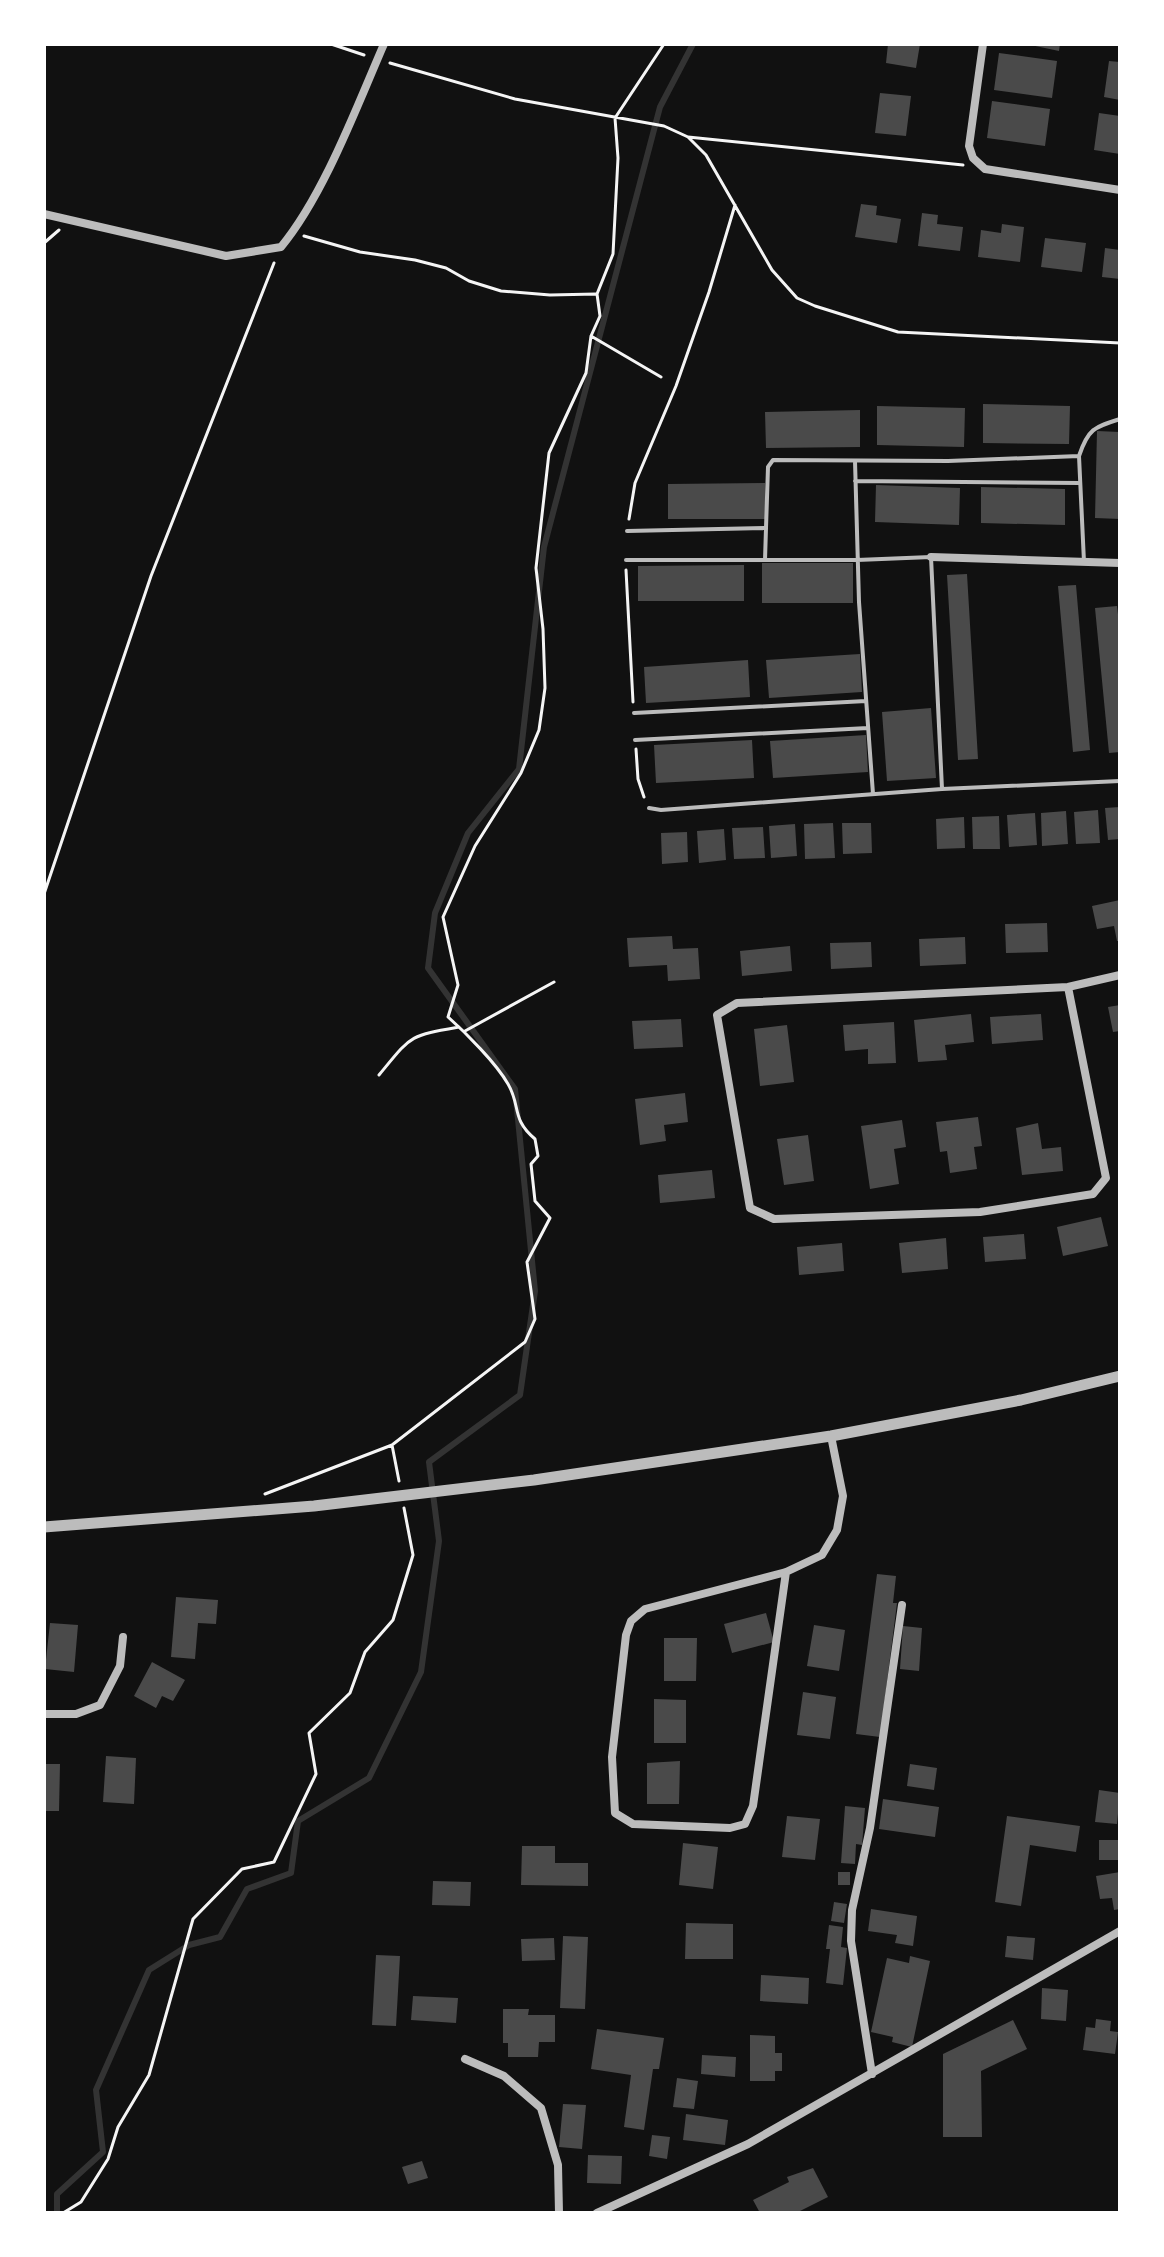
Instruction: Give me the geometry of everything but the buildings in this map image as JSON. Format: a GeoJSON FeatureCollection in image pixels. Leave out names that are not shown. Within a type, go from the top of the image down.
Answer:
{"type":"FeatureCollection","features":[{"type":"Feature","properties":{"kind":"street"},"geometry":{"type":"LineString","coordinates":[[44,214],[226,256],[281,247],[319,188],[384,44]]}},
{"type":"Feature","properties":{"kind":"street"},"geometry":{"type":"LineString","coordinates":[[983,44],[969,146],[973,158],[985,169],[1120,190]]}},
{"type":"Feature","properties":{"kind":"street"},"geometry":{"type":"LineString","coordinates":[[931,557],[1120,563]]}},
{"type":"Feature","properties":{"kind":"street"},"geometry":{"type":"LineString","coordinates":[[1068,987],[1106,1178],[1093,1194],[980,1212],[774,1219],[750,1208],[717,1015],[737,1003],[1068,987],[1120,975]]}},
{"type":"Feature","properties":{"kind":"street"},"geometry":{"type":"LineString","coordinates":[[44,1527],[314,1506],[534,1480],[831,1436],[1021,1400],[1120,1376]]}},
{"type":"Feature","properties":{"kind":"street"},"geometry":{"type":"LineString","coordinates":[[786,1572],[753,1806],[745,1824],[730,1828],[633,1824],[615,1813],[612,1757],[626,1635],[631,1621],[645,1609],[786,1572],[822,1555],[837,1530],[843,1496],[831,1436]]}},
{"type":"Feature","properties":{"kind":"street"},"geometry":{"type":"LineString","coordinates":[[872,2074],[851,1941],[852,1910],[870,1828],[902,1605]]}},
{"type":"Feature","properties":{"kind":"street"},"geometry":{"type":"LineString","coordinates":[[44,1714],[76,1714],[100,1705],[120,1666],[123,1637]]}},
{"type":"Feature","properties":{"kind":"street"},"geometry":{"type":"LineString","coordinates":[[597,2213],[748,2144],[1120,1931]]}},
{"type":"Feature","properties":{"kind":"street"},"geometry":{"type":"LineString","coordinates":[[465,2059],[504,2076],[541,2108],[558,2165],[559,2213]]}},
{"type":"Feature","properties":{"kind":"lane"},"geometry":{"type":"LineString","coordinates":[[1084,562],[1079,456],[1085,438],[1094,427],[1120,419]]}},
{"type":"Feature","properties":{"kind":"lane"},"geometry":{"type":"LineString","coordinates":[[765,560],[768,467],[773,460],[1079,456]]}},
{"type":"Feature","properties":{"kind":"lane"},"geometry":{"type":"LineString","coordinates":[[855,461],[857,560],[873,794]]}},
{"type":"Feature","properties":{"kind":"lane"},"geometry":{"type":"LineString","coordinates":[[855,481],[1080,483]]}},
{"type":"Feature","properties":{"kind":"lane"},"geometry":{"type":"LineString","coordinates":[[627,531],[766,528]]}},
{"type":"Feature","properties":{"kind":"lane"},"geometry":{"type":"LineString","coordinates":[[626,560],[931,557],[942,789]]}},
{"type":"Feature","properties":{"kind":"lane"},"geometry":{"type":"LineString","coordinates":[[634,713],[866,701]]}},
{"type":"Feature","properties":{"kind":"lane"},"geometry":{"type":"LineString","coordinates":[[635,740],[868,728]]}},
{"type":"Feature","properties":{"kind":"lane"},"geometry":{"type":"LineString","coordinates":[[649,808],[661,810],[942,789],[1120,781]]}},
{"type":"Feature","properties":{"kind":"path"},"geometry":{"type":"LineString","coordinates":[[331,44],[515,99],[664,126],[688,137],[960,166],[973,158]]}},
{"type":"Feature","properties":{"kind":"path"},"geometry":{"type":"LineString","coordinates":[[253,1498],[392,1445],[525,1342],[535,1319],[527,1262],[550,1218],[535,1201],[531,1164],[538,1156],[535,1139],[521,1128],[508,1084],[465,1031],[448,1017],[458,985],[443,917],[475,846],[521,773],[539,730],[545,688],[543,629],[536,568],[549,453],[586,373],[591,336],[600,316],[597,294],[613,254],[618,158],[615,118],[664,44]]}},
{"type":"Feature","properties":{"kind":"path"},"geometry":{"type":"LineString","coordinates":[[688,137],[706,155],[772,270],[797,298],[898,332],[1120,343]]}},
{"type":"Feature","properties":{"kind":"path"},"geometry":{"type":"LineString","coordinates":[[627,531],[635,483],[676,386],[735,205]]}},
{"type":"Feature","properties":{"kind":"path"},"geometry":{"type":"LineString","coordinates":[[293,232],[360,252],[446,268],[469,281],[501,291],[550,295],[597,294]]}},
{"type":"Feature","properties":{"kind":"path"},"geometry":{"type":"LineString","coordinates":[[44,894],[151,576],[281,247]]}},
{"type":"Feature","properties":{"kind":"path"},"geometry":{"type":"LineString","coordinates":[[591,336],[661,377]]}},
{"type":"Feature","properties":{"kind":"path"},"geometry":{"type":"LineString","coordinates":[[626,560],[634,713]]}},
{"type":"Feature","properties":{"kind":"path"},"geometry":{"type":"LineString","coordinates":[[635,740],[638,779],[649,808]]}},
{"type":"Feature","properties":{"kind":"path"},"geometry":{"type":"LineString","coordinates":[[465,1031],[554,982]]}},
{"type":"Feature","properties":{"kind":"path"},"geometry":{"type":"LineString","coordinates":[[379,1075],[399,1048],[416,1035],[459,1027]]}},
{"type":"Feature","properties":{"kind":"path"},"geometry":{"type":"LineString","coordinates":[[392,1445],[394,1454]]}},
{"type":"Feature","properties":{"kind":"path"},"geometry":{"type":"LineString","coordinates":[[63,2213],[81,2202],[108,2159],[118,2127],[149,2075],[193,1919],[242,1869],[274,1862],[316,1774],[309,1733],[350,1693],[365,1652],[393,1620],[413,1555]]}},
{"type":"Feature","properties":{"kind":"waterway"},"geometry":{"type":"LineString","coordinates":[[57,2213],[57,2194],[103,2152],[96,2090],[149,1970],[189,1945],[220,1937],[247,1889],[291,1873],[298,1821],[369,1778],[421,1672],[439,1541],[429,1462],[520,1395],[535,1291],[515,1089],[428,968],[435,913],[468,833],[519,769],[544,547],[660,107],[693,44]]}}]}
